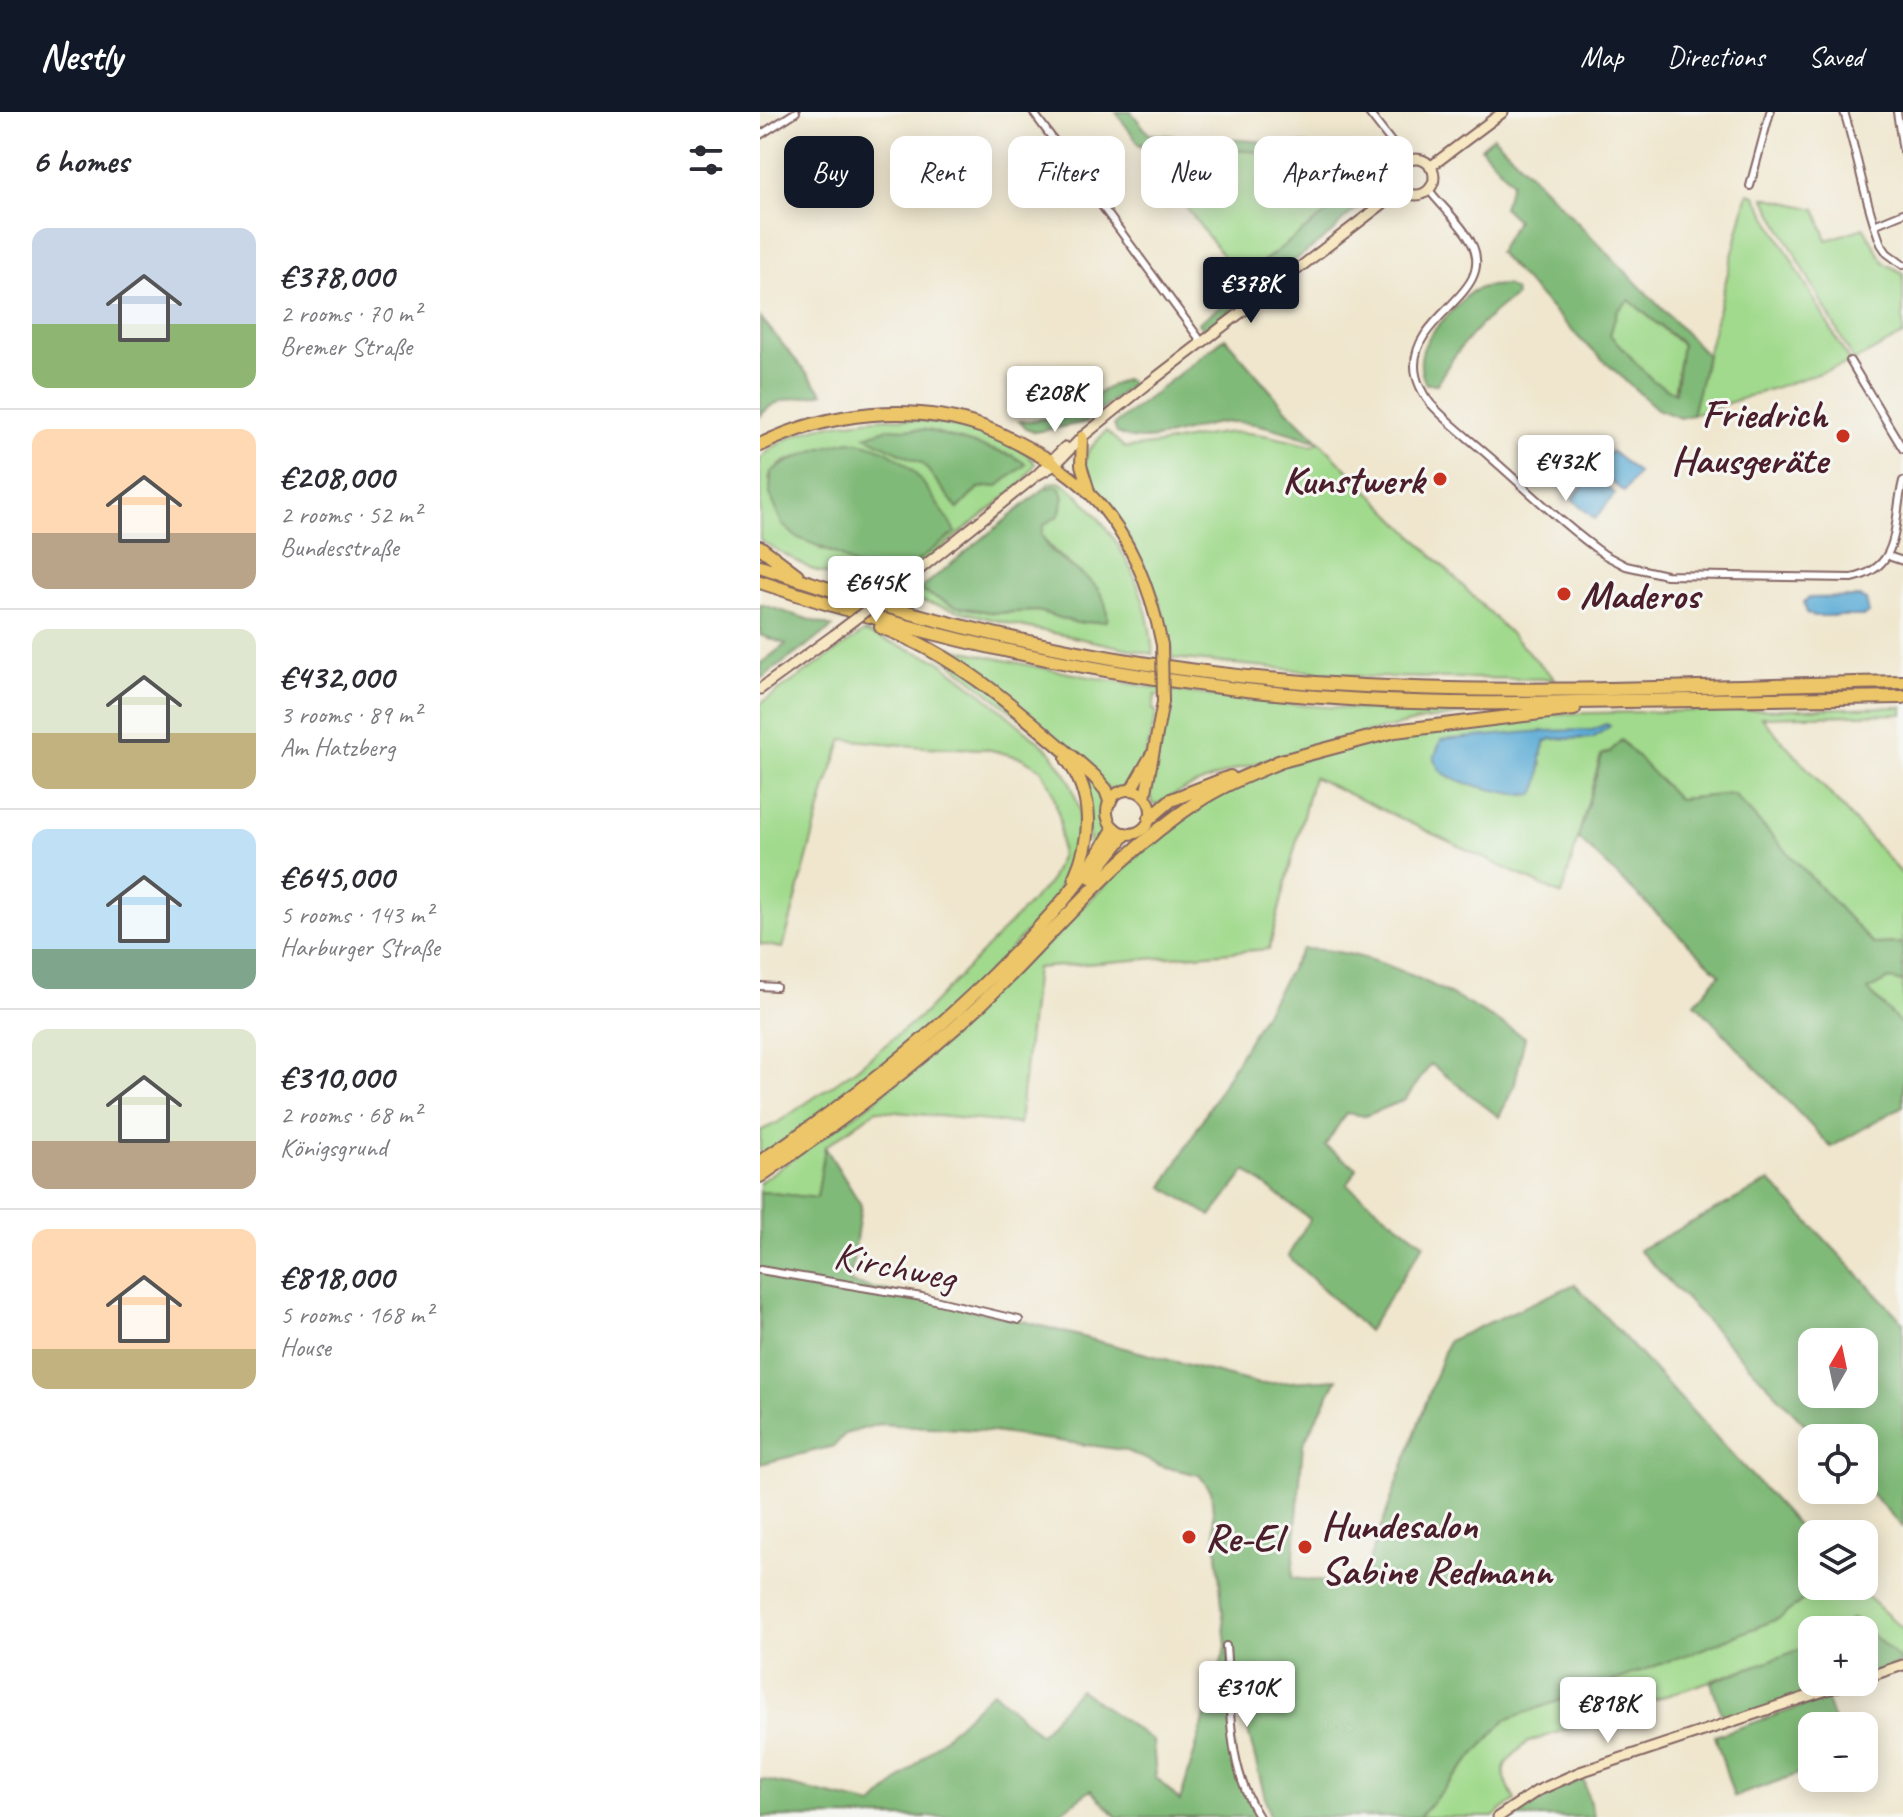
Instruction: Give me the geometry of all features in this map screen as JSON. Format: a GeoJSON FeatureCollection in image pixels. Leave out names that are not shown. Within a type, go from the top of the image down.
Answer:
{"type":"FeatureCollection","features":[{"type":"Feature","properties":{"kind":"highway"},"geometry":{"type":"LineString","coordinates":[[760,448],[779,436],[824,421],[882,413],[925,415],[980,426],[1002,434],[1052,463]]}},
{"type":"Feature","properties":{"kind":"highway"},"geometry":{"type":"LineString","coordinates":[[760,547],[809,583]]}},
{"type":"Feature","properties":{"kind":"highway"},"geometry":{"type":"LineString","coordinates":[[760,566],[883,607],[1003,637],[1137,662],[1266,679],[1363,686],[1515,689],[1903,682]]}},
{"type":"Feature","properties":{"kind":"highway"},"geometry":{"type":"LineString","coordinates":[[760,582],[885,621],[984,647],[1167,681],[1364,700],[1501,703],[1903,697]]}},
{"type":"Feature","properties":{"kind":"highway"},"geometry":{"type":"LineString","coordinates":[[793,593],[829,611],[901,635],[935,651],[1001,698],[1101,782],[1110,801]]}},
{"type":"Feature","properties":{"kind":"highway"},"geometry":{"type":"LineString","coordinates":[[1150,818],[1164,805],[1204,785],[1341,743],[1405,729],[1625,701]]}},
{"type":"Feature","properties":{"kind":"highway"},"geometry":{"type":"LineString","coordinates":[[1024,943],[1073,880],[1085,852],[1089,829],[1088,809],[1078,776],[1064,755],[1039,729]]}},
{"type":"Feature","properties":{"kind":"highway"},"geometry":{"type":"LineString","coordinates":[[760,1176],[912,1066],[982,1003],[1116,867],[1177,816],[1218,789],[1284,760]]}},
{"type":"Feature","properties":{"kind":"highway"},"geometry":{"type":"LineString","coordinates":[[1039,942],[1120,832]]}},
{"type":"Feature","properties":{"kind":"highway"},"geometry":{"type":"LineString","coordinates":[[760,1162],[841,1106],[966,1003],[1024,943],[1120,832]]}},
{"type":"Feature","properties":{"kind":"main road"},"geometry":{"type":"LineString","coordinates":[[1082,437],[1081,465],[1090,493]]}},
{"type":"Feature","properties":{"kind":"main road"},"geometry":{"type":"LineString","coordinates":[[1052,463],[1090,493],[1120,532],[1145,579],[1162,645],[1163,702],[1145,797]]}},
{"type":"Feature","properties":{"kind":"main road"},"geometry":{"type":"LineString","coordinates":[[1131,790],[1156,746]]}},
{"type":"Feature","properties":{"kind":"main road"},"geometry":{"type":"LineString","coordinates":[[1131,790],[1145,797],[1150,806],[1150,818],[1142,830],[1120,832],[1107,814],[1110,801],[1119,792],[1131,790]]}},
{"type":"Feature","properties":{"kind":"street"},"geometry":{"type":"LineString","coordinates":[[760,135],[796,112]]}},
{"type":"Feature","properties":{"kind":"street"},"geometry":{"type":"LineString","coordinates":[[1033,112],[1201,341]]}},
{"type":"Feature","properties":{"kind":"street"},"geometry":{"type":"LineString","coordinates":[[1368,112],[1387,136]]}},
{"type":"Feature","properties":{"kind":"street"},"geometry":{"type":"LineString","coordinates":[[1430,167],[1503,112]]}},
{"type":"Feature","properties":{"kind":"street"},"geometry":{"type":"LineString","coordinates":[[1750,186],[1770,112]]}},
{"type":"Feature","properties":{"kind":"street"},"geometry":{"type":"LineString","coordinates":[[1844,112],[1855,146],[1859,178],[1874,225],[1887,253],[1903,265]]}},
{"type":"Feature","properties":{"kind":"street"},"geometry":{"type":"LineString","coordinates":[[1897,112],[1903,151]]}},
{"type":"Feature","properties":{"kind":"street"},"geometry":{"type":"LineString","coordinates":[[1413,161],[1430,167],[1434,180],[1429,190],[1418,195],[1413,193]]}},
{"type":"Feature","properties":{"kind":"street"},"geometry":{"type":"LineString","coordinates":[[1429,190],[1471,241],[1476,261],[1475,272],[1466,290],[1421,338],[1415,365],[1417,379],[1431,405],[1587,541],[1626,566],[1682,577],[1852,578],[1868,575],[1881,568],[1891,557],[1900,528],[1903,481]]}},
{"type":"Feature","properties":{"kind":"street"},"geometry":{"type":"LineString","coordinates":[[760,689],[899,586],[1201,341],[1377,208]]}},
{"type":"Feature","properties":{"kind":"street"},"geometry":{"type":"LineString","coordinates":[[1874,225],[1903,213]]}},
{"type":"Feature","properties":{"kind":"street"},"geometry":{"type":"LineString","coordinates":[[1850,361],[1903,449]]}},
{"type":"Feature","properties":{"kind":"street"},"geometry":{"type":"LineString","coordinates":[[1891,557],[1903,561]]}},
{"type":"Feature","properties":{"kind":"street"},"geometry":{"type":"LineString","coordinates":[[760,986],[776,987]]}},
{"type":"Feature","properties":{"kind":"street","name":"Kirchweg"},"geometry":{"type":"LineString","coordinates":[[760,1270],[922,1297],[1019,1320]]}},
{"type":"Feature","properties":{"kind":"street"},"geometry":{"type":"LineString","coordinates":[[1226,1646],[1235,1760],[1250,1803],[1259,1817]]}},
{"type":"Feature","properties":{"kind":"street"},"geometry":{"type":"LineString","coordinates":[[1878,1673],[1903,1665]]}},
{"type":"Feature","properties":{"kind":"street"},"geometry":{"type":"LineString","coordinates":[[1498,1817],[1558,1780],[1808,1696]]}},
{"type":"Feature","properties":{"kind":"green space"},"geometry":{"type":"Polygon","coordinates":[[[1116,112],[1131,112],[1149,134],[1178,136],[1141,136],[1139,144],[1116,112]]]}},
{"type":"Feature","properties":{"kind":"green space"},"geometry":{"type":"Polygon","coordinates":[[[1493,136],[1707,355],[1692,415],[1680,418],[1657,409],[1581,340],[1498,252],[1517,220],[1503,207],[1512,182],[1481,148],[1493,136]],[[1629,300],[1617,311],[1610,335],[1653,381],[1675,393],[1682,344],[1629,300]]]}},
{"type":"Feature","properties":{"kind":"green space"},"geometry":{"type":"Polygon","coordinates":[[[1238,140],[1254,141],[1254,151],[1238,150],[1238,140]]]}},
{"type":"Feature","properties":{"kind":"green space"},"geometry":{"type":"Polygon","coordinates":[[[1238,150],[1254,151],[1254,208],[1333,209],[1240,279],[1187,208],[1238,208],[1238,150]]]}},
{"type":"Feature","properties":{"kind":"green space"},"geometry":{"type":"Polygon","coordinates":[[[1748,193],[1755,195],[1850,363],[1692,415],[1748,193]]]}},
{"type":"Feature","properties":{"kind":"green space"},"geometry":{"type":"Polygon","coordinates":[[[1764,197],[1816,209],[1827,240],[1864,228],[1884,263],[1903,273],[1903,335],[1854,361],[1764,197]]]}},
{"type":"Feature","properties":{"kind":"green space"},"geometry":{"type":"Polygon","coordinates":[[[1328,208],[1359,208],[1335,230],[1205,329],[1198,323],[1246,288],[1240,279],[1332,209],[1328,208]]]}},
{"type":"Feature","properties":{"kind":"green space"},"geometry":{"type":"Polygon","coordinates":[[[1506,285],[1515,291],[1516,296],[1471,335],[1437,384],[1426,384],[1421,361],[1433,332],[1472,291],[1486,286],[1506,285]]]}},
{"type":"Feature","properties":{"kind":"green space"},"geometry":{"type":"Polygon","coordinates":[[[1629,300],[1682,345],[1674,393],[1653,381],[1610,335],[1617,311],[1629,300]]]}},
{"type":"Feature","properties":{"kind":"green space"},"geometry":{"type":"Polygon","coordinates":[[[760,317],[823,393],[780,401],[760,417],[760,317]]]}},
{"type":"Feature","properties":{"kind":"green space"},"geometry":{"type":"Polygon","coordinates":[[[1225,338],[1287,410],[1320,442],[1240,422],[1215,423],[1157,438],[1129,438],[1117,433],[1114,425],[1225,338]]]}},
{"type":"Feature","properties":{"kind":"green space"},"geometry":{"type":"Polygon","coordinates":[[[1125,380],[1130,381],[1131,385],[1087,422],[1035,432],[1019,421],[1063,413],[1125,380]]]}},
{"type":"Feature","properties":{"kind":"green space"},"geometry":{"type":"Polygon","coordinates":[[[886,418],[944,424],[989,435],[1025,453],[1035,464],[1022,484],[908,575],[880,591],[811,569],[760,539],[760,459],[787,439],[803,433],[836,424],[886,418]],[[928,430],[867,436],[923,464],[958,509],[978,488],[998,486],[1013,456],[928,430]],[[824,447],[784,462],[771,472],[769,479],[820,549],[837,554],[884,586],[824,447]]]}},
{"type":"Feature","properties":{"kind":"green space"},"geometry":{"type":"Polygon","coordinates":[[[889,428],[928,430],[1013,456],[1026,464],[998,486],[978,488],[958,509],[923,464],[865,436],[889,428]]]}},
{"type":"Feature","properties":{"kind":"green space"},"geometry":{"type":"Polygon","coordinates":[[[1106,431],[1125,448],[1235,432],[1312,446],[1320,442],[1555,679],[1367,677],[1173,658],[1161,607],[1140,559],[1114,514],[1083,471],[1088,451],[1106,431]]]}},
{"type":"Feature","properties":{"kind":"green space"},"geometry":{"type":"Polygon","coordinates":[[[849,441],[887,451],[901,461],[924,485],[956,532],[884,586],[837,554],[796,537],[782,524],[770,494],[771,472],[808,453],[849,441]]]}},
{"type":"Feature","properties":{"kind":"green space"},"geometry":{"type":"Polygon","coordinates":[[[1058,482],[1072,490],[1091,509],[1126,559],[1147,614],[1153,654],[908,598],[919,590],[954,606],[995,613],[1038,611],[1077,623],[1098,589],[1040,534],[1064,497],[1059,487],[1045,488],[1049,483],[1058,482]]]}},
{"type":"Feature","properties":{"kind":"green space"},"geometry":{"type":"Polygon","coordinates":[[[1058,486],[1064,497],[1059,515],[1044,525],[1041,534],[1051,550],[1096,587],[1103,597],[1107,621],[1077,623],[1038,611],[995,613],[954,606],[919,590],[1045,488],[1058,486]]]}},
{"type":"Feature","properties":{"kind":"green space"},"geometry":{"type":"Polygon","coordinates":[[[760,604],[833,627],[760,679],[760,664],[786,644],[760,635],[760,604]]]}},
{"type":"Feature","properties":{"kind":"green space"},"geometry":{"type":"Polygon","coordinates":[[[864,632],[937,660],[1050,751],[1070,781],[1080,811],[1074,858],[1049,908],[929,1031],[846,1097],[760,1157],[760,1131],[777,1123],[856,1069],[923,1014],[1049,883],[1061,855],[1060,820],[1052,789],[1041,769],[1022,758],[987,749],[843,739],[826,787],[783,948],[760,944],[760,704],[864,632]]]}},
{"type":"Feature","properties":{"kind":"green space"},"geometry":{"type":"Polygon","coordinates":[[[923,641],[1058,671],[1195,694],[1332,708],[1471,713],[1330,741],[1231,771],[1155,805],[1150,793],[1171,696],[1155,695],[1153,710],[1157,712],[1141,772],[1133,784],[1112,791],[923,641]]]}},
{"type":"Feature","properties":{"kind":"green space"},"geometry":{"type":"Polygon","coordinates":[[[1903,707],[1903,714],[1761,717],[1903,875],[1903,943],[1873,944],[1733,794],[1678,799],[1621,741],[1610,752],[1601,755],[1562,895],[1313,777],[1269,949],[1036,968],[1019,1124],[876,1110],[825,1147],[817,1198],[760,1193],[760,1182],[877,1099],[1162,832],[1206,800],[1271,769],[1335,750],[1452,725],[1540,714],[1903,707]],[[1606,724],[1593,730],[1534,733],[1452,778],[1526,795],[1542,765],[1540,756],[1545,742],[1551,739],[1593,738],[1606,724]]]}},
{"type":"Feature","properties":{"kind":"green space"},"geometry":{"type":"Polygon","coordinates":[[[1621,740],[1678,799],[1733,794],[1873,944],[1903,943],[1903,982],[1889,979],[1868,990],[1903,1026],[1903,1106],[1831,1147],[1695,1003],[1720,974],[1578,838],[1602,755],[1610,752],[1621,740]]]}},
{"type":"Feature","properties":{"kind":"green space"},"geometry":{"type":"Polygon","coordinates":[[[1079,768],[1101,787],[1105,801],[1102,810],[1106,833],[1082,872],[1090,842],[1079,768]]]}},
{"type":"Feature","properties":{"kind":"green space"},"geometry":{"type":"Polygon","coordinates":[[[1302,949],[1332,951],[1390,966],[1446,992],[1525,1037],[1514,1087],[1499,1117],[1431,1064],[1405,1100],[1365,1116],[1346,1113],[1325,1146],[1357,1168],[1347,1185],[1424,1244],[1368,1331],[1288,1256],[1310,1219],[1246,1171],[1211,1216],[1163,1187],[1302,949]]]}},
{"type":"Feature","properties":{"kind":"green space"},"geometry":{"type":"Polygon","coordinates":[[[1889,978],[1903,982],[1903,1026],[1868,990],[1889,978]]]}},
{"type":"Feature","properties":{"kind":"green space"},"geometry":{"type":"Polygon","coordinates":[[[825,1147],[861,1205],[850,1283],[1019,1320],[1259,1384],[1337,1379],[1303,1444],[1292,1578],[1360,1586],[1448,1341],[1575,1284],[1798,1526],[1798,1600],[1802,1600],[1780,1618],[1505,1720],[1419,1817],[1270,1817],[1228,1653],[1235,1760],[1259,1817],[1117,1817],[1091,1790],[1053,1817],[760,1817],[760,1779],[873,1805],[993,1691],[1040,1734],[1079,1689],[1153,1741],[1156,1777],[1180,1801],[1226,1646],[1211,1491],[1199,1475],[1164,1467],[1124,1450],[978,1430],[879,1424],[845,1434],[834,1446],[760,1464],[760,1193],[817,1198],[825,1147]]]}},
{"type":"Feature","properties":{"kind":"green space"},"geometry":{"type":"Polygon","coordinates":[[[1770,1181],[1903,1322],[1903,1527],[1878,1501],[1878,1424],[1805,1424],[1639,1250],[1770,1181]]]}},
{"type":"Feature","properties":{"kind":"green space"},"geometry":{"type":"Polygon","coordinates":[[[1802,1600],[1871,1600],[1903,1629],[1903,1662],[1878,1640],[1878,1616],[1798,1616],[1798,1651],[1526,1743],[1504,1768],[1515,1800],[1493,1817],[1419,1817],[1505,1720],[1780,1618],[1802,1600]]]}},
{"type":"Feature","properties":{"kind":"green space"},"geometry":{"type":"Polygon","coordinates":[[[1878,1640],[1903,1662],[1878,1672],[1878,1640]]]}},
{"type":"Feature","properties":{"kind":"green space"},"geometry":{"type":"Polygon","coordinates":[[[1798,1650],[1798,1696],[1809,1696],[1729,1723],[1721,1712],[1711,1682],[1798,1650]]]}},
{"type":"Feature","properties":{"kind":"green space"},"geometry":{"type":"Polygon","coordinates":[[[1826,1698],[1831,1712],[1798,1712],[1798,1774],[1734,1797],[1715,1736],[1826,1698]]]}},
{"type":"Feature","properties":{"kind":"green space"},"geometry":{"type":"Polygon","coordinates":[[[1583,1779],[1594,1817],[1509,1817],[1539,1798],[1583,1779]]]}},
{"type":"Feature","properties":{"kind":"water"},"geometry":{"type":"Polygon","coordinates":[[[1611,451],[1638,473],[1624,492],[1596,469],[1611,451]]]}},
{"type":"Feature","properties":{"kind":"water"},"geometry":{"type":"Polygon","coordinates":[[[1592,475],[1615,494],[1595,519],[1572,499],[1592,475]]]}},
{"type":"Feature","properties":{"kind":"water"},"geometry":{"type":"Polygon","coordinates":[[[1859,597],[1866,600],[1869,613],[1864,616],[1814,616],[1807,614],[1804,602],[1808,598],[1859,597]]]}},
{"type":"Feature","properties":{"kind":"water"},"geometry":{"type":"Polygon","coordinates":[[[1606,724],[1610,726],[1593,738],[1551,739],[1545,742],[1540,780],[1534,794],[1500,791],[1457,780],[1440,770],[1434,759],[1441,740],[1593,730],[1606,724]]]}},
{"type":"Feature","properties":{"kind":"place","name":"Friedrich Hausgeräte"},"geometry":{"type":"Point","coordinates":[1843,436]}},
{"type":"Feature","properties":{"kind":"place","name":"Kunstwerk"},"geometry":{"type":"Point","coordinates":[1440,479]}},
{"type":"Feature","properties":{"kind":"place","name":"Maderos"},"geometry":{"type":"Point","coordinates":[1564,594]}},
{"type":"Feature","properties":{"kind":"place","name":"Re-El"},"geometry":{"type":"Point","coordinates":[1189,1537]}},
{"type":"Feature","properties":{"kind":"place","name":"Hundesalon Sabine Redmann"},"geometry":{"type":"Point","coordinates":[1305,1547]}}]}
